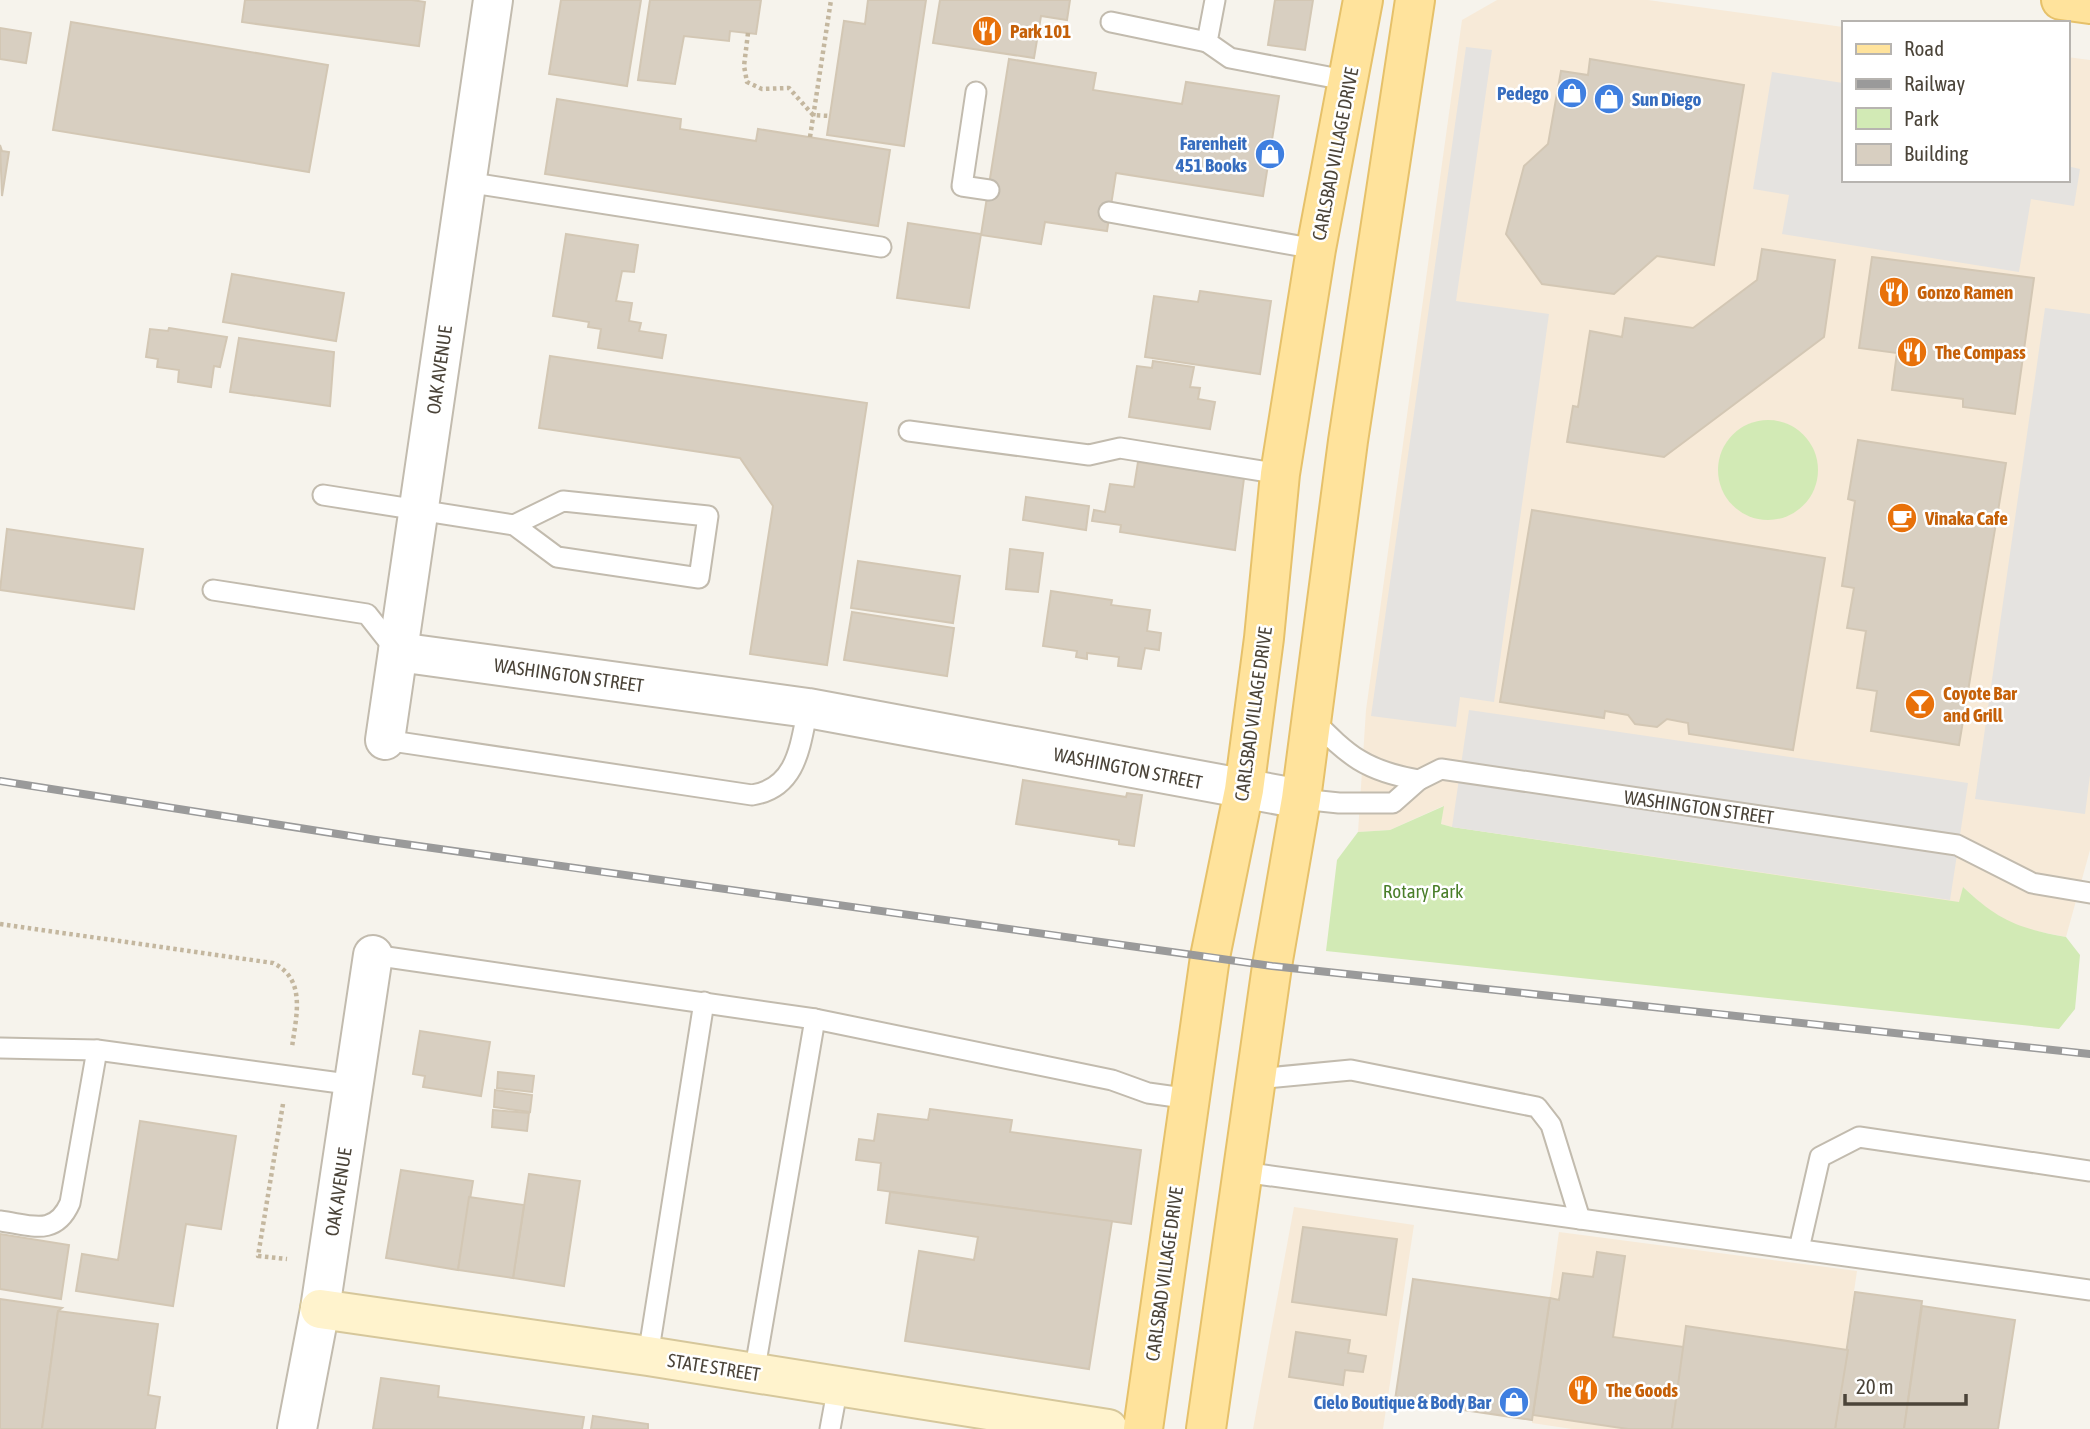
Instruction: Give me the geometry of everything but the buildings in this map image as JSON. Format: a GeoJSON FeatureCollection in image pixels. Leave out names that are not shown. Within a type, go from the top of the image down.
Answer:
{"type":"FeatureCollection","features":[{"type":"Feature","properties":{"kind":"main road","name":"CARLSBAD VILLAGE DRIVE"},"geometry":{"type":"LineString","coordinates":[[1143,1429],[1210,957],[1244,790],[1265,638],[1280,474],[1316,249],[1350,81],[1363,0]]}},
{"type":"Feature","properties":{"kind":"main road"},"geometry":{"type":"LineString","coordinates":[[1206,1429],[1256,1079],[1301,799],[1348,441],[1415,0]]}},
{"type":"Feature","properties":{"kind":"main road"},"geometry":{"type":"LineString","coordinates":[[2061,0],[2090,4]]}},
{"type":"Feature","properties":{"kind":"street","name":"OAK AVENUE"},"geometry":{"type":"LineString","coordinates":[[385,740],[493,0]]}},
{"type":"Feature","properties":{"kind":"street","name":"WASHINGTON STREET"},"geometry":{"type":"LineString","coordinates":[[398,652],[808,708],[1301,799]]}},
{"type":"Feature","properties":{"kind":"street","name":"OAK AVENUE"},"geometry":{"type":"LineString","coordinates":[[298,1429],[320,1309],[373,955]]}},
{"type":"Feature","properties":{"kind":"street","name":"STATE STREET"},"geometry":{"type":"LineString","coordinates":[[320,1309],[648,1356],[1108,1429]]}},
{"type":"Feature","properties":{"kind":"lane"},"geometry":{"type":"LineString","coordinates":[[1207,43],[1215,0]]}},
{"type":"Feature","properties":{"kind":"lane"},"geometry":{"type":"LineString","coordinates":[[1111,22],[1207,43],[1230,58],[1350,81]]}},
{"type":"Feature","properties":{"kind":"lane"},"geometry":{"type":"LineString","coordinates":[[976,92],[962,186],[989,190]]}},
{"type":"Feature","properties":{"kind":"lane"},"geometry":{"type":"LineString","coordinates":[[466,182],[881,247]]}},
{"type":"Feature","properties":{"kind":"lane"},"geometry":{"type":"LineString","coordinates":[[1110,212],[1316,249]]}},
{"type":"Feature","properties":{"kind":"lane"},"geometry":{"type":"LineString","coordinates":[[909,431],[1089,455],[1120,448],[1280,474]]}},
{"type":"Feature","properties":{"kind":"lane"},"geometry":{"type":"LineString","coordinates":[[323,495],[514,525],[557,556],[699,578],[708,516],[563,501],[514,525]]}},
{"type":"Feature","properties":{"kind":"lane"},"geometry":{"type":"LineString","coordinates":[[213,590],[367,614],[398,652]]}},
{"type":"Feature","properties":{"kind":"lane"},"geometry":{"type":"LineString","coordinates":[[385,740],[752,795],[766,793],[783,783],[790,773],[797,760],[808,708]]}},
{"type":"Feature","properties":{"kind":"lane"},"geometry":{"type":"LineString","coordinates":[[1311,718],[1345,752],[1370,767],[1387,775],[1419,780]]}},
{"type":"Feature","properties":{"kind":"lane","name":"WASHINGTON STREET"},"geometry":{"type":"LineString","coordinates":[[1301,799],[1339,803],[1393,803],[1419,780],[1441,769],[1957,845],[2032,883],[2090,893]]}},
{"type":"Feature","properties":{"kind":"lane"},"geometry":{"type":"LineString","coordinates":[[373,955],[815,1019],[1112,1080],[1148,1093],[1191,1099]]}},
{"type":"Feature","properties":{"kind":"lane"},"geometry":{"type":"LineString","coordinates":[[648,1356],[704,1002]]}},
{"type":"Feature","properties":{"kind":"lane"},"geometry":{"type":"LineString","coordinates":[[754,1374],[815,1019]]}},
{"type":"Feature","properties":{"kind":"lane"},"geometry":{"type":"LineString","coordinates":[[0,1048],[97,1050],[355,1085]]}},
{"type":"Feature","properties":{"kind":"lane"},"geometry":{"type":"LineString","coordinates":[[0,1221],[42,1227],[57,1224],[64,1216],[70,1203],[97,1050]]}},
{"type":"Feature","properties":{"kind":"lane"},"geometry":{"type":"LineString","coordinates":[[1256,1079],[1350,1070],[1537,1107],[1551,1125],[1580,1219]]}},
{"type":"Feature","properties":{"kind":"lane"},"geometry":{"type":"LineString","coordinates":[[1799,1250],[1820,1157],[1859,1136],[2090,1171]]}},
{"type":"Feature","properties":{"kind":"lane"},"geometry":{"type":"LineString","coordinates":[[1243,1172],[2090,1290]]}},
{"type":"Feature","properties":{"kind":"lane"},"geometry":{"type":"LineString","coordinates":[[830,1429],[838,1387]]}},
{"type":"Feature","properties":{"kind":"path"},"geometry":{"type":"LineString","coordinates":[[810,137],[831,0]]}},
{"type":"Feature","properties":{"kind":"path"},"geometry":{"type":"LineString","coordinates":[[748,33],[744,66],[747,82],[762,89],[789,88],[813,114],[830,116]]}},
{"type":"Feature","properties":{"kind":"shaded area"},"geometry":{"type":"Polygon","coordinates":[[[1497,0],[1648,0],[1842,27],[1842,182],[2069,182],[2069,57],[2090,60],[2090,850],[2066,937],[2020,928],[1987,909],[1963,887],[1960,903],[1452,827],[1441,824],[1443,806],[1390,830],[1358,832],[1366,710],[1462,20],[1497,0]]]}},
{"type":"Feature","properties":{"kind":"shaded area"},"geometry":{"type":"Polygon","coordinates":[[[1466,47],[1492,50],[1456,301],[1549,314],[1494,702],[1460,697],[1456,727],[1371,716],[1466,47]]]}},
{"type":"Feature","properties":{"kind":"shaded area"},"geometry":{"type":"Polygon","coordinates":[[[1772,72],[1842,83],[1842,182],[2069,182],[2069,166],[2080,169],[2074,206],[2031,199],[2019,272],[1782,234],[1789,195],[1753,189],[1772,72]]]}},
{"type":"Feature","properties":{"kind":"shaded area"},"geometry":{"type":"Polygon","coordinates":[[[2045,308],[2090,314],[2090,775],[2085,814],[1975,799],[2045,308]]]}},
{"type":"Feature","properties":{"kind":"shaded area"},"geometry":{"type":"Polygon","coordinates":[[[1469,710],[1968,783],[1950,900],[1452,827],[1469,710]]]}},
{"type":"Feature","properties":{"kind":"shaded area"},"geometry":{"type":"Polygon","coordinates":[[[1294,1207],[1414,1225],[1383,1429],[1253,1429],[1294,1207]]]}},
{"type":"Feature","properties":{"kind":"shaded area"},"geometry":{"type":"Polygon","coordinates":[[[1559,1232],[1857,1271],[1834,1429],[1572,1429],[1532,1423],[1559,1232]]]}},
{"type":"Feature","properties":{"kind":"green space"},"geometry":{"type":"Polygon","coordinates":[[[1768,420],[1787,424],[1804,434],[1814,451],[1818,470],[1814,489],[1804,506],[1787,516],[1768,520],[1749,516],[1732,506],[1722,489],[1718,470],[1722,451],[1732,434],[1749,424],[1768,420]]]}},
{"type":"Feature","properties":{"kind":"green space","name":"Rotary Park"},"geometry":{"type":"Polygon","coordinates":[[[1444,806],[1441,824],[1452,827],[1959,902],[1963,887],[1988,908],[2010,921],[2066,937],[2080,955],[2075,1009],[2059,1029],[1326,951],[1337,860],[1358,832],[1390,830],[1444,806]]]}},
{"type":"Feature","properties":{"kind":"railway"},"geometry":{"type":"LineString","coordinates":[[0,781],[376,840],[1272,966],[2090,1054]]}},
{"type":"Feature","properties":{"kind":"place","name":"Park 101"},"geometry":{"type":"Point","coordinates":[987,31]}},
{"type":"Feature","properties":{"kind":"place","name":"Pedego"},"geometry":{"type":"Point","coordinates":[1572,93]}},
{"type":"Feature","properties":{"kind":"place","name":"Sun Diego"},"geometry":{"type":"Point","coordinates":[1609,99]}},
{"type":"Feature","properties":{"kind":"place","name":"Farenheit 451 Books"},"geometry":{"type":"Point","coordinates":[1270,154]}},
{"type":"Feature","properties":{"kind":"place","name":"Gonzo Ramen"},"geometry":{"type":"Point","coordinates":[1894,292]}},
{"type":"Feature","properties":{"kind":"place","name":"The Compass"},"geometry":{"type":"Point","coordinates":[1912,352]}},
{"type":"Feature","properties":{"kind":"place","name":"Vinaka Cafe"},"geometry":{"type":"Point","coordinates":[1902,518]}},
{"type":"Feature","properties":{"kind":"place","name":"Coyote Bar and Grill"},"geometry":{"type":"Point","coordinates":[1920,704]}},
{"type":"Feature","properties":{"kind":"place","name":"The Goods"},"geometry":{"type":"Point","coordinates":[1583,1390]}},
{"type":"Feature","properties":{"kind":"place","name":"Cielo Boutique & Body Bar"},"geometry":{"type":"Point","coordinates":[1514,1402]}}]}
